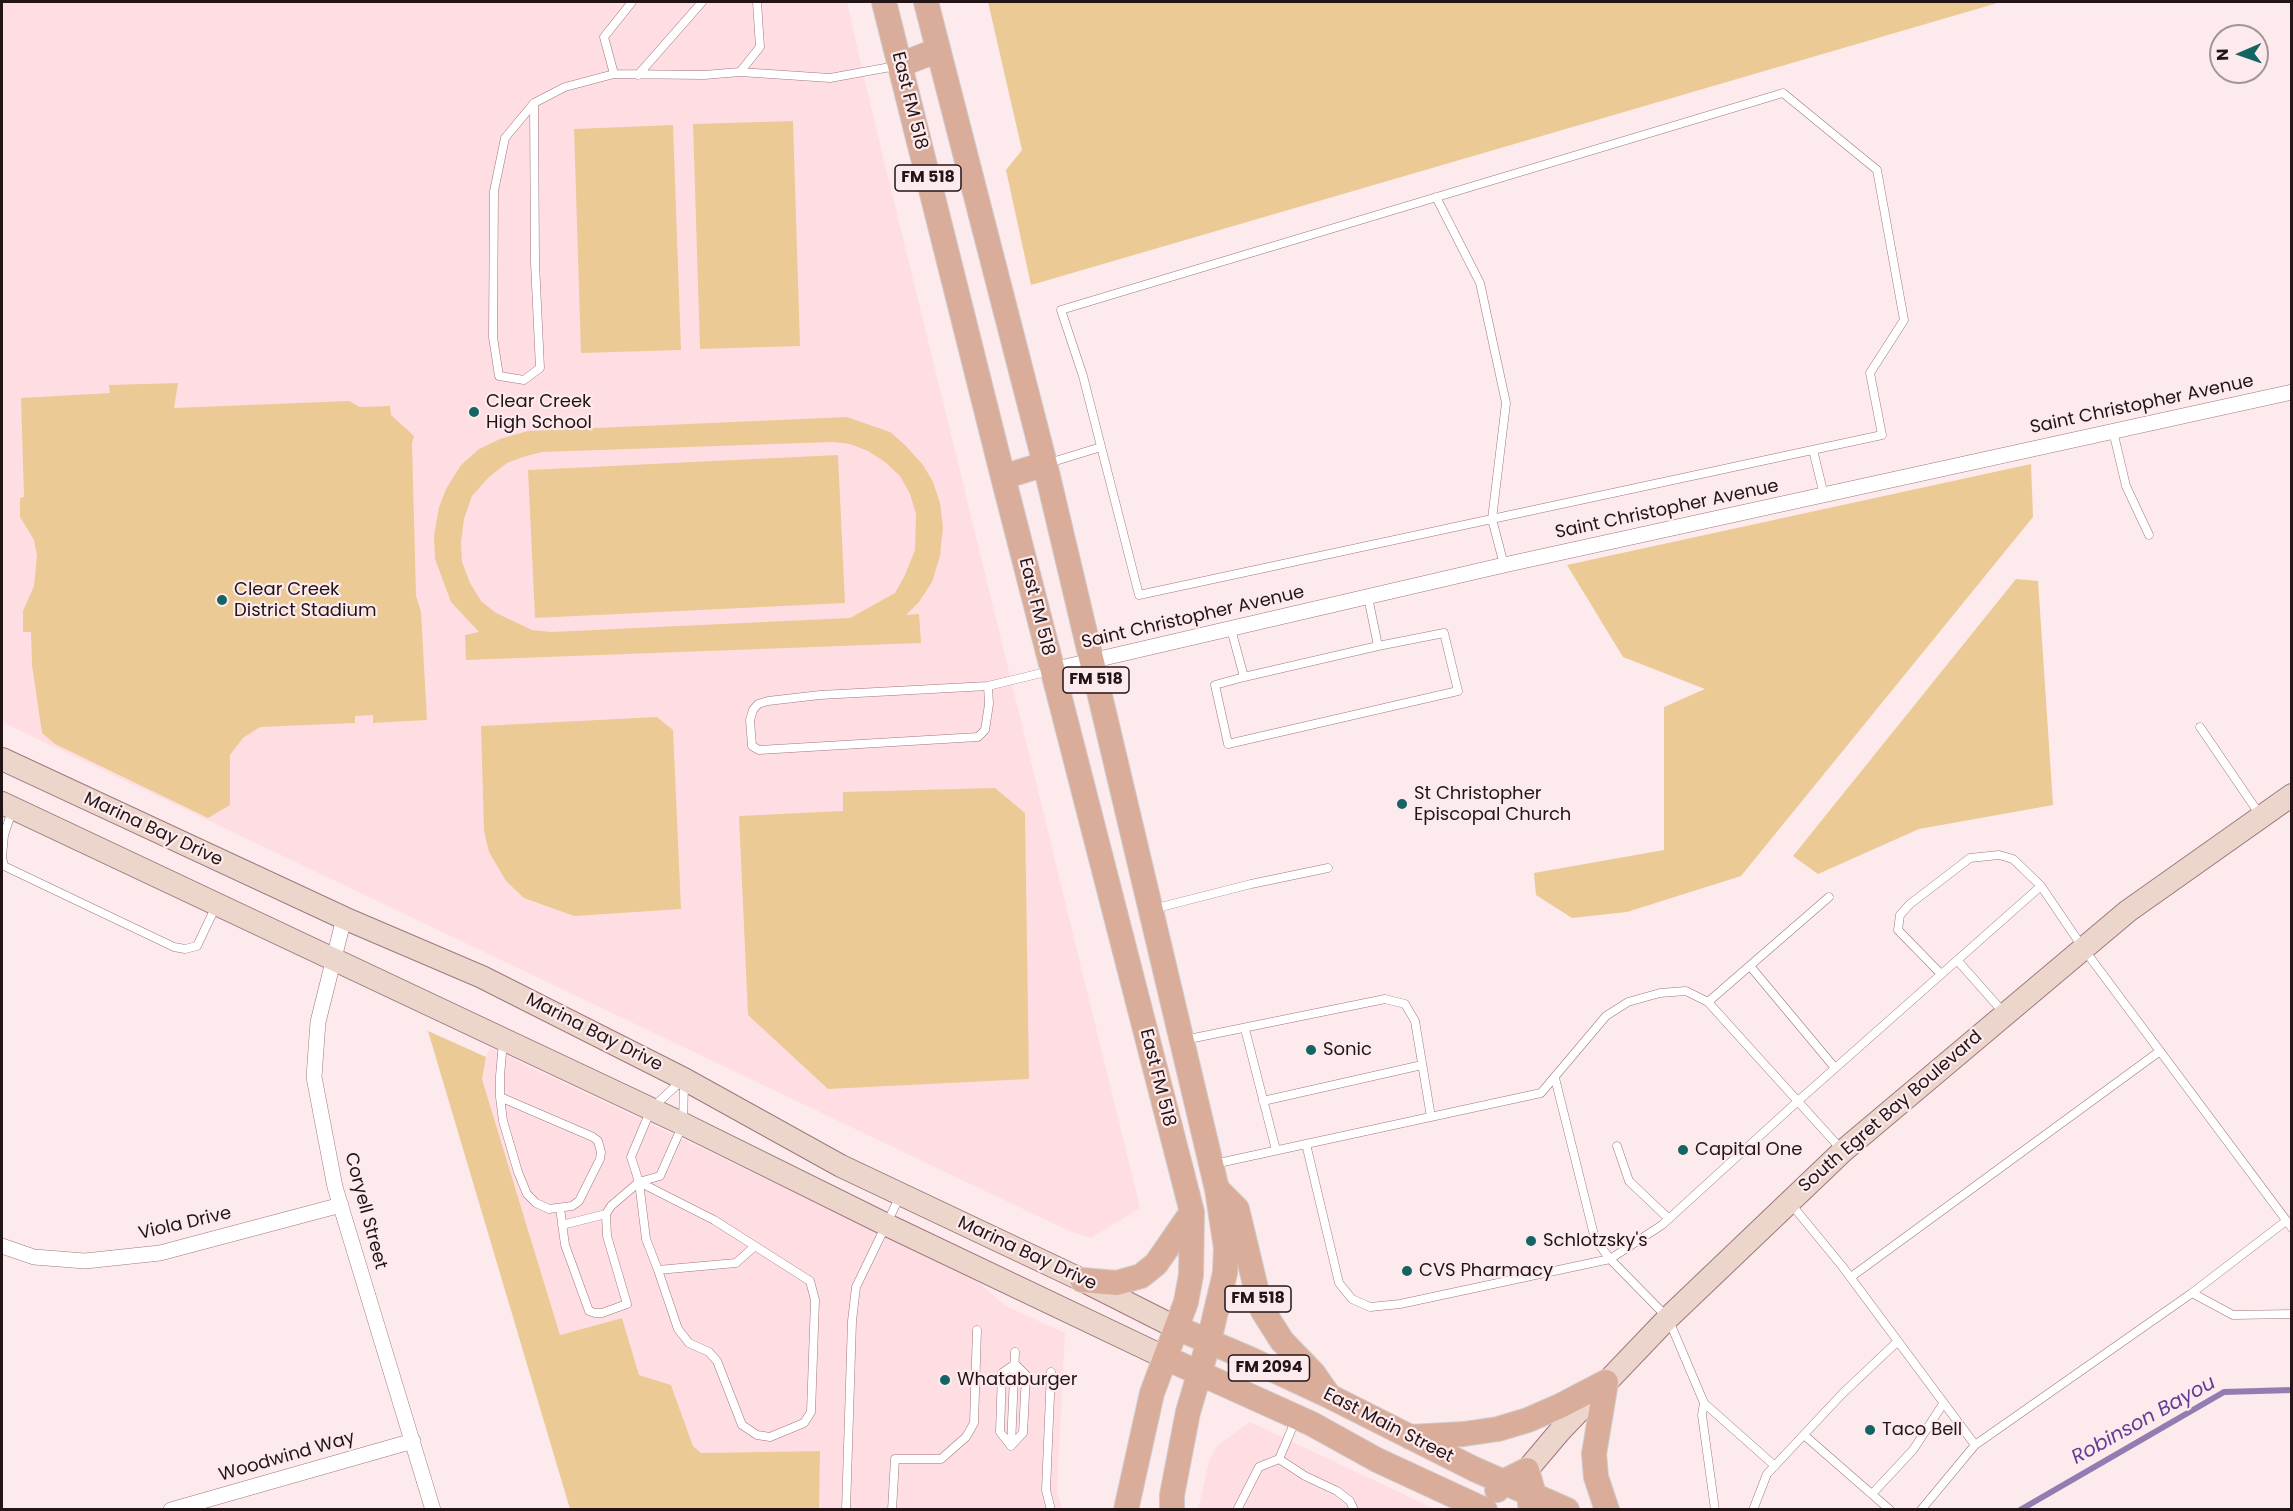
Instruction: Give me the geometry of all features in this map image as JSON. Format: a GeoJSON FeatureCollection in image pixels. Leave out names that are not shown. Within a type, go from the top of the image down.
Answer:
{"type":"FeatureCollection","features":[{"type":"Feature","properties":{"kind":"main road","name":"East FM 518"},"geometry":{"type":"LineString","coordinates":[[884,2],[1052,670],[1192,1212]]}},
{"type":"Feature","properties":{"kind":"main road","name":"East FM 518"},"geometry":{"type":"LineString","coordinates":[[926,2],[1045,464],[1217,1189],[1226,1248],[1225,1273],[1209,1341],[1188,1412],[1172,1495],[1172,1509]]}},
{"type":"Feature","properties":{"kind":"main road"},"geometry":{"type":"LineString","coordinates":[[900,65],[938,50]]}},
{"type":"Feature","properties":{"kind":"main road"},"geometry":{"type":"LineString","coordinates":[[1003,477],[1045,464]]}},
{"type":"Feature","properties":{"kind":"main road","name":"Marina Bay Drive"},"geometry":{"type":"LineString","coordinates":[[2,759],[344,918],[482,977],[684,1079],[841,1167],[1082,1280],[1177,1328]]}},
{"type":"Feature","properties":{"kind":"main road"},"geometry":{"type":"LineString","coordinates":[[8,805],[33,775]]}},
{"type":"Feature","properties":{"kind":"main road","name":"South Egret Bay Boulevard"},"geometry":{"type":"LineString","coordinates":[[1527,1470],[1606,1382],[1668,1318],[1843,1151],[2128,911],[2261,816],[2288,800]]}},
{"type":"Feature","properties":{"kind":"main road","name":"Marina Bay Drive"},"geometry":{"type":"LineString","coordinates":[[8,805],[683,1124],[887,1225],[1166,1358]]}},
{"type":"Feature","properties":{"kind":"main road","name":"FM 518"},"geometry":{"type":"LineString","coordinates":[[1217,1189],[1238,1209],[1263,1311],[1282,1341],[1313,1373],[1329,1396]]}},
{"type":"Feature","properties":{"kind":"main road"},"geometry":{"type":"LineString","coordinates":[[1082,1280],[1117,1283],[1141,1276],[1156,1264],[1192,1212]]}},
{"type":"Feature","properties":{"kind":"main road","name":"FM 518"},"geometry":{"type":"LineString","coordinates":[[1166,1358],[1186,1302],[1191,1275],[1192,1212]]}},
{"type":"Feature","properties":{"kind":"main road","name":"East Main Street"},"geometry":{"type":"LineString","coordinates":[[1177,1328],[1329,1396],[1503,1482],[1531,1502],[1567,1509]]}},
{"type":"Feature","properties":{"kind":"main road"},"geometry":{"type":"LineString","coordinates":[[1126,1509],[1152,1393],[1166,1358]]}},
{"type":"Feature","properties":{"kind":"main road","name":"East Main Street"},"geometry":{"type":"LineString","coordinates":[[1166,1358],[1312,1424],[1377,1460],[1484,1509]]}},
{"type":"Feature","properties":{"kind":"main road"},"geometry":{"type":"LineString","coordinates":[[1408,1437],[1464,1434],[1498,1429],[1528,1420],[1606,1382]]}},
{"type":"Feature","properties":{"kind":"main road"},"geometry":{"type":"LineString","coordinates":[[1606,1382],[1594,1454],[1596,1477],[1607,1509]]}},
{"type":"Feature","properties":{"kind":"main road"},"geometry":{"type":"LineString","coordinates":[[1484,1509],[1503,1482],[1527,1470],[1531,1502]]}},
{"type":"Feature","properties":{"kind":"street","name":"Saint Christopher Avenue"},"geometry":{"type":"LineString","coordinates":[[1052,670],[1504,565],[2292,392]]}},
{"type":"Feature","properties":{"kind":"street","name":"Coryell Street"},"geometry":{"type":"LineString","coordinates":[[344,918],[318,1022],[314,1077],[335,1187],[433,1509]]}},
{"type":"Feature","properties":{"kind":"street","name":"Viola Drive"},"geometry":{"type":"LineString","coordinates":[[2,1246],[34,1257],[85,1261],[160,1253],[341,1205]]}},
{"type":"Feature","properties":{"kind":"street","name":"Woodwind Way"},"geometry":{"type":"LineString","coordinates":[[171,1509],[413,1441]]}},
{"type":"Feature","properties":{"kind":"lane"},"geometry":{"type":"LineString","coordinates":[[614,74],[604,37],[632,2]]}},
{"type":"Feature","properties":{"kind":"lane"},"geometry":{"type":"LineString","coordinates":[[638,75],[702,2]]}},
{"type":"Feature","properties":{"kind":"lane"},"geometry":{"type":"LineString","coordinates":[[740,72],[760,47],[757,2]]}},
{"type":"Feature","properties":{"kind":"lane"},"geometry":{"type":"LineString","coordinates":[[534,103],[535,263],[540,368],[524,380],[500,376],[493,338],[494,191],[505,138],[534,103],[565,87],[614,74],[704,75],[740,72],[830,78],[900,65]]}},
{"type":"Feature","properties":{"kind":"lane"},"geometry":{"type":"LineString","coordinates":[[1783,93],[1877,170],[1904,320],[1870,373],[1882,435],[1139,595],[1101,447],[1083,376],[1062,310],[1783,93]]}},
{"type":"Feature","properties":{"kind":"lane"},"geometry":{"type":"LineString","coordinates":[[1436,197],[1480,283],[1506,403],[1492,519],[1504,565]]}},
{"type":"Feature","properties":{"kind":"lane"},"geometry":{"type":"LineString","coordinates":[[2113,431],[2126,486],[2149,535]]}},
{"type":"Feature","properties":{"kind":"lane"},"geometry":{"type":"LineString","coordinates":[[1045,464],[1101,447]]}},
{"type":"Feature","properties":{"kind":"lane"},"geometry":{"type":"LineString","coordinates":[[1813,450],[1824,495]]}},
{"type":"Feature","properties":{"kind":"lane"},"geometry":{"type":"LineString","coordinates":[[1368,597],[1378,646]]}},
{"type":"Feature","properties":{"kind":"lane"},"geometry":{"type":"LineString","coordinates":[[1231,629],[1244,677]]}},
{"type":"Feature","properties":{"kind":"lane"},"geometry":{"type":"LineString","coordinates":[[1444,633],[1458,691],[1228,744],[1215,685],[1244,677],[1444,633]]}},
{"type":"Feature","properties":{"kind":"lane"},"geometry":{"type":"LineString","coordinates":[[988,686],[989,704],[985,730],[978,737],[759,750],[752,746],[750,720],[753,710],[758,704],[768,701],[820,695],[988,686],[1052,670]]}},
{"type":"Feature","properties":{"kind":"lane"},"geometry":{"type":"LineString","coordinates":[[2200,727],[2261,816]]}},
{"type":"Feature","properties":{"kind":"lane"},"geometry":{"type":"LineString","coordinates":[[8,805],[2,856],[4,866],[174,947],[185,949],[196,946],[217,905]]}},
{"type":"Feature","properties":{"kind":"lane"},"geometry":{"type":"LineString","coordinates":[[1941,974],[1898,930],[1900,915],[1910,904],[1970,858],[1999,855],[2013,859],[2041,886],[2083,948],[2292,1228]]}},
{"type":"Feature","properties":{"kind":"lane"},"geometry":{"type":"LineString","coordinates":[[1151,909],[1328,868]]}},
{"type":"Feature","properties":{"kind":"lane"},"geometry":{"type":"LineString","coordinates":[[1306,1144],[1339,1283],[1352,1299],[1370,1307],[1400,1304],[1610,1259],[1669,1219],[1798,1101],[2041,886]]}},
{"type":"Feature","properties":{"kind":"lane"},"geometry":{"type":"LineString","coordinates":[[1708,1002],[1829,897]]}},
{"type":"Feature","properties":{"kind":"lane"},"geometry":{"type":"LineString","coordinates":[[1957,960],[2005,1014]]}},
{"type":"Feature","properties":{"kind":"lane"},"geometry":{"type":"LineString","coordinates":[[1750,966],[1835,1068]]}},
{"type":"Feature","properties":{"kind":"lane"},"geometry":{"type":"LineString","coordinates":[[1212,1164],[1541,1093],[1606,1016],[1628,1002],[1660,993],[1686,991],[1708,1002],[1843,1151]]}},
{"type":"Feature","properties":{"kind":"lane"},"geometry":{"type":"LineString","coordinates":[[1183,1041],[1385,999],[1405,1004],[1415,1021],[1431,1117]]}},
{"type":"Feature","properties":{"kind":"lane"},"geometry":{"type":"LineString","coordinates":[[1245,1029],[1276,1150]]}},
{"type":"Feature","properties":{"kind":"lane"},"geometry":{"type":"LineString","coordinates":[[500,1097],[598,1141],[602,1152],[600,1158],[585,1191],[579,1201],[572,1206],[549,1209],[536,1203],[527,1194],[503,1121],[500,1097],[504,1040]]}},
{"type":"Feature","properties":{"kind":"lane"},"geometry":{"type":"LineString","coordinates":[[1851,1277],[2160,1051]]}},
{"type":"Feature","properties":{"kind":"lane"},"geometry":{"type":"LineString","coordinates":[[1263,1101],[1422,1065]]}},
{"type":"Feature","properties":{"kind":"lane"},"geometry":{"type":"LineString","coordinates":[[1555,1078],[1595,1239],[1610,1259],[1668,1318],[1704,1403],[1775,1466]]}},
{"type":"Feature","properties":{"kind":"lane"},"geometry":{"type":"LineString","coordinates":[[639,1182],[714,1220],[810,1281],[815,1300],[811,1412],[804,1423],[770,1437],[757,1435],[742,1425],[717,1361],[709,1352],[689,1343],[678,1329],[646,1239],[639,1182],[631,1157],[651,1109],[684,1079]]}},
{"type":"Feature","properties":{"kind":"lane"},"geometry":{"type":"LineString","coordinates":[[560,1209],[565,1245],[589,1311],[602,1313],[627,1304],[607,1236],[606,1214],[610,1206],[639,1182],[660,1176],[683,1124],[684,1079]]}},
{"type":"Feature","properties":{"kind":"lane"},"geometry":{"type":"LineString","coordinates":[[1617,1146],[1629,1181],[1669,1219]]}},
{"type":"Feature","properties":{"kind":"lane"},"geometry":{"type":"LineString","coordinates":[[846,1509],[852,1321],[856,1287],[901,1195]]}},
{"type":"Feature","properties":{"kind":"lane"},"geometry":{"type":"LineString","coordinates":[[1788,1201],[1851,1277],[1942,1404],[1975,1445]]}},
{"type":"Feature","properties":{"kind":"lane"},"geometry":{"type":"LineString","coordinates":[[562,1225],[606,1214]]}},
{"type":"Feature","properties":{"kind":"lane"},"geometry":{"type":"LineString","coordinates":[[1921,1509],[1975,1445],[2192,1293],[2286,1221]]}},
{"type":"Feature","properties":{"kind":"lane"},"geometry":{"type":"LineString","coordinates":[[658,1269],[736,1263],[755,1246]]}},
{"type":"Feature","properties":{"kind":"lane"},"geometry":{"type":"LineString","coordinates":[[2192,1293],[2233,1315],[2292,1314]]}},
{"type":"Feature","properties":{"kind":"lane"},"geometry":{"type":"LineString","coordinates":[[892,1509],[895,1459],[942,1459],[966,1437],[974,1423],[977,1330]]}},
{"type":"Feature","properties":{"kind":"lane"},"geometry":{"type":"LineString","coordinates":[[1753,1509],[1767,1474],[1898,1341]]}},
{"type":"Feature","properties":{"kind":"lane"},"geometry":{"type":"LineString","coordinates":[[1015,1352],[1015,1364],[1026,1375],[1023,1433],[1011,1446],[1000,1432],[1002,1373],[1015,1364]]}},
{"type":"Feature","properties":{"kind":"lane"},"geometry":{"type":"LineString","coordinates":[[1051,1509],[1046,1490],[1052,1372]]}},
{"type":"Feature","properties":{"kind":"lane"},"geometry":{"type":"LineString","coordinates":[[1704,1403],[1702,1415],[1714,1509]]}},
{"type":"Feature","properties":{"kind":"lane"},"geometry":{"type":"LineString","coordinates":[[1872,1494],[1913,1450],[1942,1404]]}},
{"type":"Feature","properties":{"kind":"lane"},"geometry":{"type":"LineString","coordinates":[[1237,1509],[1259,1467],[1279,1459],[1297,1418]]}},
{"type":"Feature","properties":{"kind":"lane"},"geometry":{"type":"LineString","coordinates":[[1804,1435],[1890,1509]]}},
{"type":"Feature","properties":{"kind":"lane"},"geometry":{"type":"LineString","coordinates":[[1279,1459],[1305,1476],[1336,1491],[1350,1501],[1354,1509]]}},
{"type":"Feature","properties":{"kind":"shaded area","name":"Clear Creek High School"},"geometry":{"type":"Polygon","coordinates":[[[2,2],[847,2],[1140,1208],[1091,1238],[1069,1231],[2,722],[2,2]]]}},
{"type":"Feature","properties":{"kind":"shaded area"},"geometry":{"type":"Polygon","coordinates":[[[988,2],[2001,2],[1031,285],[1006,170],[1022,150],[988,2]]]}},
{"type":"Feature","properties":{"kind":"shaded area"},"geometry":{"type":"Polygon","coordinates":[[[793,121],[800,346],[700,349],[693,124],[793,121]]]}},
{"type":"Feature","properties":{"kind":"shaded area"},"geometry":{"type":"Polygon","coordinates":[[[673,125],[681,350],[581,353],[574,129],[673,125]]]}},
{"type":"Feature","properties":{"kind":"shaded area","name":"Clear Creek District Stadium"},"geometry":{"type":"Polygon","coordinates":[[[178,383],[174,408],[349,401],[360,407],[390,406],[391,415],[414,436],[412,443],[416,596],[421,612],[427,720],[373,723],[373,715],[355,716],[355,723],[260,727],[243,738],[230,755],[230,805],[208,818],[55,744],[42,733],[32,665],[31,632],[23,632],[23,611],[34,586],[37,556],[34,540],[20,517],[20,498],[24,497],[21,398],[110,393],[109,385],[178,383]]]}},
{"type":"Feature","properties":{"kind":"shaded area"},"geometry":{"type":"Polygon","coordinates":[[[847,417],[890,432],[923,465],[933,482],[940,503],[943,527],[940,556],[932,582],[919,602],[906,615],[919,614],[921,643],[466,660],[465,635],[479,632],[451,602],[435,559],[434,536],[439,507],[446,489],[461,465],[479,449],[500,439],[528,431],[847,417]],[[834,442],[542,452],[523,457],[507,463],[489,477],[472,496],[464,519],[461,542],[462,562],[470,583],[481,601],[496,613],[532,630],[551,632],[850,618],[895,593],[915,550],[916,514],[910,494],[900,476],[868,451],[850,444],[834,442]]]}},
{"type":"Feature","properties":{"kind":"shaded area"},"geometry":{"type":"Polygon","coordinates":[[[838,455],[845,603],[535,618],[528,470],[838,455]]]}},
{"type":"Feature","properties":{"kind":"shaded area"},"geometry":{"type":"Polygon","coordinates":[[[2031,464],[2033,517],[1741,876],[1627,912],[1572,918],[1536,895],[1534,873],[1664,850],[1664,707],[1705,689],[1623,657],[1567,565],[2031,464]]]}},
{"type":"Feature","properties":{"kind":"shaded area"},"geometry":{"type":"Polygon","coordinates":[[[2016,579],[2038,581],[2053,805],[1919,829],[1818,874],[1793,856],[2016,579]]]}},
{"type":"Feature","properties":{"kind":"shaded area"},"geometry":{"type":"Polygon","coordinates":[[[657,717],[673,730],[681,909],[574,916],[524,898],[506,881],[489,852],[484,831],[481,726],[657,717]]]}},
{"type":"Feature","properties":{"kind":"shaded area"},"geometry":{"type":"Polygon","coordinates":[[[995,788],[1025,813],[1029,1079],[828,1089],[748,1015],[739,816],[843,811],[843,792],[995,788]]]}},
{"type":"Feature","properties":{"kind":"shaded area"},"geometry":{"type":"Polygon","coordinates":[[[428,1031],[486,1057],[482,1079],[560,1335],[622,1318],[639,1375],[671,1385],[693,1446],[701,1453],[820,1451],[819,1509],[570,1509],[428,1031]]]}},
{"type":"Feature","properties":{"kind":"shaded area"},"geometry":{"type":"Polygon","coordinates":[[[490,1048],[971,1276],[1006,1306],[1065,1333],[1057,1491],[1062,1509],[818,1509],[820,1451],[701,1453],[693,1446],[671,1385],[639,1375],[622,1318],[560,1335],[482,1079],[490,1048]]]}},
{"type":"Feature","properties":{"kind":"shaded area"},"geometry":{"type":"Polygon","coordinates":[[[1250,1422],[1435,1509],[1198,1510],[1209,1461],[1217,1446],[1250,1422]]]}},
{"type":"Feature","properties":{"kind":"waterway","name":"Robinson Bayou"},"geometry":{"type":"LineString","coordinates":[[2020,1510],[2224,1392],[2292,1390]]}},
{"type":"Feature","properties":{"kind":"place","name":"Clear Creek High School"},"geometry":{"type":"Point","coordinates":[474,412]}},
{"type":"Feature","properties":{"kind":"place","name":"Clear Creek District Stadium"},"geometry":{"type":"Point","coordinates":[222,600]}},
{"type":"Feature","properties":{"kind":"place","name":"St Christopher Episcopal Church"},"geometry":{"type":"Point","coordinates":[1402,804]}},
{"type":"Feature","properties":{"kind":"place","name":"Sonic"},"geometry":{"type":"Point","coordinates":[1311,1050]}},
{"type":"Feature","properties":{"kind":"place","name":"Capital One"},"geometry":{"type":"Point","coordinates":[1683,1150]}},
{"type":"Feature","properties":{"kind":"place","name":"Schlotzsky's"},"geometry":{"type":"Point","coordinates":[1531,1241]}},
{"type":"Feature","properties":{"kind":"place","name":"CVS Pharmacy"},"geometry":{"type":"Point","coordinates":[1407,1271]}},
{"type":"Feature","properties":{"kind":"place","name":"Whataburger"},"geometry":{"type":"Point","coordinates":[945,1380]}},
{"type":"Feature","properties":{"kind":"place","name":"Taco Bell"},"geometry":{"type":"Point","coordinates":[1870,1430]}}]}
